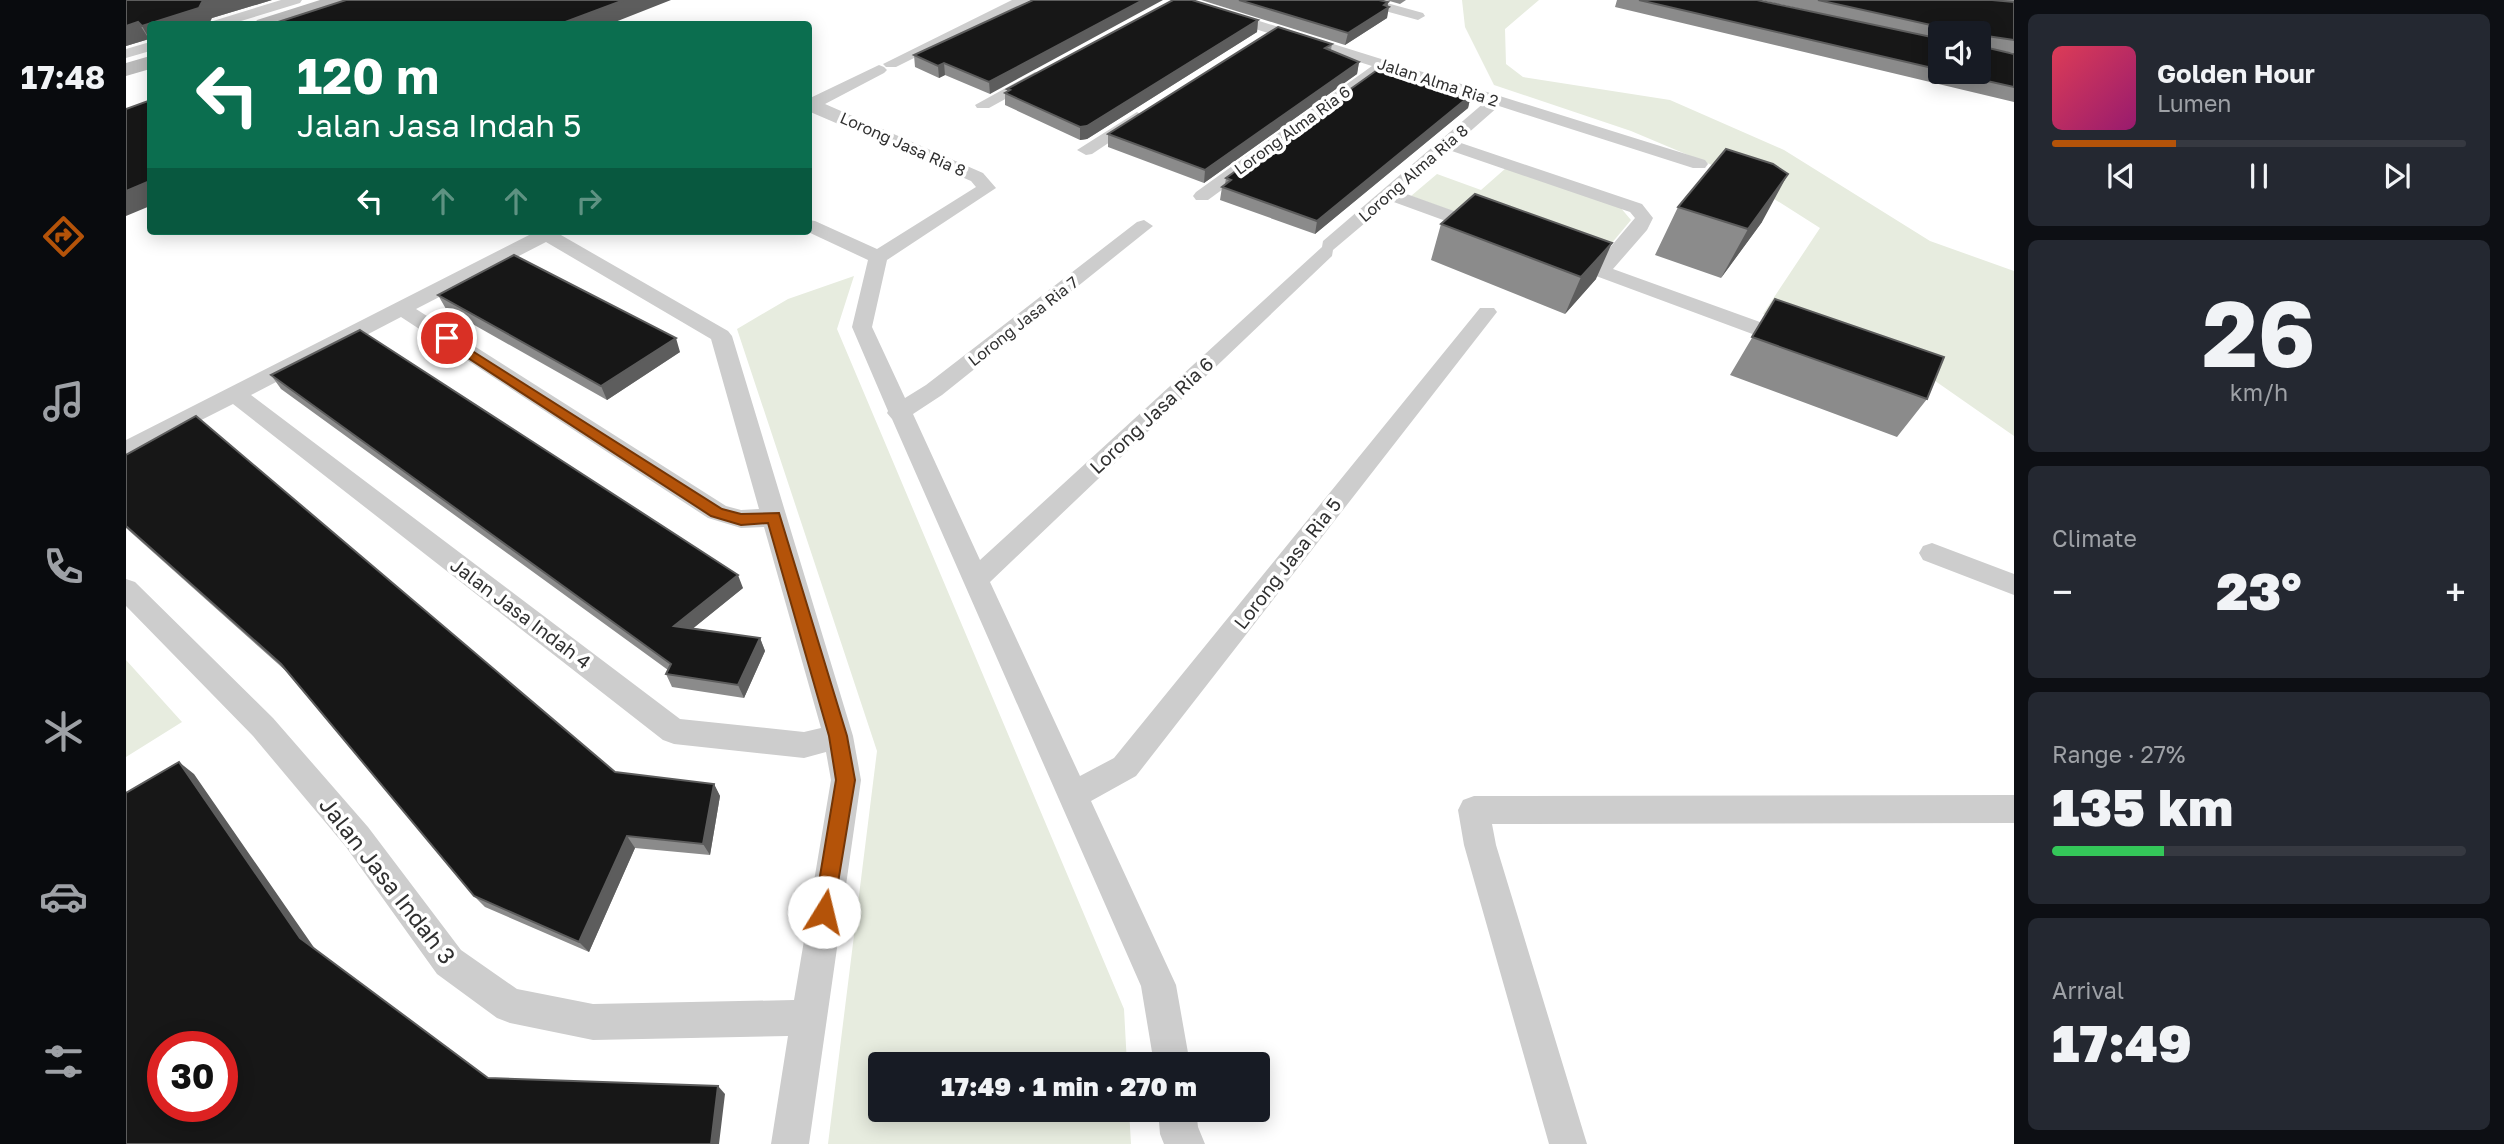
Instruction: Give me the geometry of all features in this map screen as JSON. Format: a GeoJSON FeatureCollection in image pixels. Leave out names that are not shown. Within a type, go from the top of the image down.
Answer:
{"type":"FeatureCollection","features":[{"type":"Feature","properties":{"kind":"street"},"geometry":{"type":"LineString","coordinates":[[228,21],[295,0]]}},
{"type":"Feature","properties":{"kind":"street"},"geometry":{"type":"LineString","coordinates":[[274,21],[340,0]]}},
{"type":"Feature","properties":{"kind":"street"},"geometry":{"type":"LineString","coordinates":[[812,104],[1023,0]]}},
{"type":"Feature","properties":{"kind":"street"},"geometry":{"type":"LineString","coordinates":[[1361,0],[1418,16]]}},
{"type":"Feature","properties":{"kind":"street","name":"Jalan Alma Ria 2"},"geometry":{"type":"LineString","coordinates":[[1174,2],[1275,30],[1699,164]]}},
{"type":"Feature","properties":{"kind":"street"},"geometry":{"type":"LineString","coordinates":[[1251,45],[1275,30]]}},
{"type":"Feature","properties":{"kind":"street"},"geometry":{"type":"LineString","coordinates":[[126,54],[147,47]]}},
{"type":"Feature","properties":{"kind":"street"},"geometry":{"type":"LineString","coordinates":[[126,69],[147,63]]}},
{"type":"Feature","properties":{"kind":"street","name":"Lorong Alma Ria 6"},"geometry":{"type":"LineString","coordinates":[[1202,196],[1382,65]]}},
{"type":"Feature","properties":{"kind":"street"},"geometry":{"type":"LineString","coordinates":[[983,105],[1044,72]]}},
{"type":"Feature","properties":{"kind":"street","name":"Lorong Alma Ria 8"},"geometry":{"type":"LineString","coordinates":[[1328,248],[1496,100]]}},
{"type":"Feature","properties":{"kind":"street"},"geometry":{"type":"LineString","coordinates":[[1086,150],[1157,105]]}},
{"type":"Feature","properties":{"kind":"street","name":"Lorong Jasa Ria 8"},"geometry":{"type":"LineString","coordinates":[[812,106],[977,177],[987,188],[878,257]]}},
{"type":"Feature","properties":{"kind":"street"},"geometry":{"type":"LineString","coordinates":[[1447,144],[1636,208],[1644,218],[1640,226],[1600,271]]}},
{"type":"Feature","properties":{"kind":"street"},"geometry":{"type":"LineString","coordinates":[[1389,194],[1501,234]]}},
{"type":"Feature","properties":{"kind":"street","name":"Lorong Jasa Ria 7"},"geometry":{"type":"LineString","coordinates":[[898,413],[934,390],[1144,226]]}},
{"type":"Feature","properties":{"kind":"street"},"geometry":{"type":"LineString","coordinates":[[812,227],[878,257],[862,327],[898,413],[977,578],[1158,985],[1170,1052]]}},
{"type":"Feature","properties":{"kind":"street"},"geometry":{"type":"LineString","coordinates":[[126,450],[236,396],[544,235]]}},
{"type":"Feature","properties":{"kind":"street"},"geometry":{"type":"LineString","coordinates":[[548,235],[720,336],[838,736],[846,780],[807,1018],[790,1144]]}},
{"type":"Feature","properties":{"kind":"street","name":"Lorong Jasa Ria 6"},"geometry":{"type":"LineString","coordinates":[[977,578],[1328,248]]}},
{"type":"Feature","properties":{"kind":"street"},"geometry":{"type":"LineString","coordinates":[[1550,253],[1816,350]]}},
{"type":"Feature","properties":{"kind":"street"},"geometry":{"type":"LineString","coordinates":[[402,309],[717,512],[741,519],[774,517]]}},
{"type":"Feature","properties":{"kind":"street","name":"Lorong Jasa Ria 5"},"geometry":{"type":"LineString","coordinates":[[1072,795],[1125,767],[1487,312]]}},
{"type":"Feature","properties":{"kind":"street","name":"Jalan Jasa Indah 4"},"geometry":{"type":"LineString","coordinates":[[236,396],[674,731],[804,745],[838,736]]}},
{"type":"Feature","properties":{"kind":"street"},"geometry":{"type":"LineString","coordinates":[[1932,553],[2014,585]]}},
{"type":"Feature","properties":{"kind":"street","name":"Jalan Jasa Indah 3"},"geometry":{"type":"LineString","coordinates":[[126,590],[262,727],[356,837],[449,962],[510,1005],[593,1022],[807,1018]]}},
{"type":"Feature","properties":{"kind":"street"},"geometry":{"type":"LineString","coordinates":[[1568,1144],[1480,845],[1474,810],[2014,809]]}},
{"type":"Feature","properties":{"kind":"street"},"geometry":{"type":"LineString","coordinates":[[1178,1122],[1179,1134],[1186,1144]]}},
{"type":"Feature","properties":{"kind":"shaded area"},"geometry":{"type":"Polygon","coordinates":[[[1462,0],[1539,0],[1505,29],[1506,64],[1523,77],[1670,100],[1784,150],[1930,241],[2014,271],[2014,436],[1918,369],[1763,314],[1820,228],[1738,176],[1631,131],[1494,85],[1465,27],[1462,0]]]}},
{"type":"Feature","properties":{"kind":"shaded area"},"geometry":{"type":"Polygon","coordinates":[[[1506,168],[1620,207],[1631,220],[1601,256],[1575,256],[1411,196],[1437,174],[1481,190],[1506,168]]]}},
{"type":"Feature","properties":{"kind":"shaded area"},"geometry":{"type":"Polygon","coordinates":[[[854,276],[837,329],[1124,1009],[1126,1052],[868,1052],[868,1122],[1130,1122],[1131,1144],[828,1144],[877,751],[737,329],[788,299],[854,276]]]}},
{"type":"Feature","properties":{"kind":"shaded area"},"geometry":{"type":"Polygon","coordinates":[[[126,660],[182,722],[126,757],[126,660]]]}},
{"type":"Feature","properties":{"kind":"building"},"geometry":{"type":"Polygon","coordinates":[[[126,0],[208,0],[202,2],[199,8],[158,21],[147,21],[147,24],[142,26],[138,22],[126,26],[126,0]]]}},
{"type":"Feature","properties":{"kind":"building"},"geometry":{"type":"Polygon","coordinates":[[[346,0],[624,0],[568,21],[281,21],[346,0]]]}},
{"type":"Feature","properties":{"kind":"building"},"geometry":{"type":"Polygon","coordinates":[[[1033,0],[1143,0],[989,82],[944,63],[938,66],[914,55],[1033,0]]]}},
{"type":"Feature","properties":{"kind":"building"},"geometry":{"type":"Polygon","coordinates":[[[1173,0],[1192,0],[1258,20],[1087,126],[1080,127],[1005,93],[1010,90],[1007,89],[1173,0]]]}},
{"type":"Feature","properties":{"kind":"building"},"geometry":{"type":"Polygon","coordinates":[[[1239,0],[1379,0],[1388,2],[1384,5],[1389,7],[1348,33],[1239,0]]]}},
{"type":"Feature","properties":{"kind":"building"},"geometry":{"type":"Polygon","coordinates":[[[1639,0],[1757,0],[1928,36],[1928,67],[1639,0]]]}},
{"type":"Feature","properties":{"kind":"building"},"geometry":{"type":"Polygon","coordinates":[[[1818,0],[2014,2],[2014,40],[1991,37],[1991,21],[1928,21],[1928,24],[1818,0]]]}},
{"type":"Feature","properties":{"kind":"building"},"geometry":{"type":"Polygon","coordinates":[[[1278,27],[1332,44],[1325,48],[1359,62],[1205,170],[1108,134],[1278,27]]]}},
{"type":"Feature","properties":{"kind":"building"},"geometry":{"type":"Polygon","coordinates":[[[1991,49],[2014,54],[2014,87],[1991,82],[1991,49]]]}},
{"type":"Feature","properties":{"kind":"building"},"geometry":{"type":"Polygon","coordinates":[[[1380,68],[1471,95],[1317,221],[1222,187],[1231,180],[1226,178],[1380,68]]]}},
{"type":"Feature","properties":{"kind":"building"},"geometry":{"type":"Polygon","coordinates":[[[147,101],[147,182],[126,191],[126,109],[147,101]]]}},
{"type":"Feature","properties":{"kind":"building"},"geometry":{"type":"Polygon","coordinates":[[[1726,149],[1773,164],[1788,174],[1748,229],[1678,207],[1726,149]]]}},
{"type":"Feature","properties":{"kind":"building"},"geometry":{"type":"Polygon","coordinates":[[[1475,194],[1612,243],[1581,277],[1441,224],[1475,194]]]}},
{"type":"Feature","properties":{"kind":"building"},"geometry":{"type":"Polygon","coordinates":[[[514,255],[676,338],[601,386],[438,295],[514,255]]]}},
{"type":"Feature","properties":{"kind":"building"},"geometry":{"type":"Polygon","coordinates":[[[1775,299],[1944,357],[1927,399],[1752,337],[1775,299]]]}},
{"type":"Feature","properties":{"kind":"building"},"geometry":{"type":"Polygon","coordinates":[[[360,330],[738,575],[674,626],[760,638],[738,685],[666,674],[671,664],[271,375],[360,330]]]}},
{"type":"Feature","properties":{"kind":"building"},"geometry":{"type":"Polygon","coordinates":[[[196,416],[615,772],[714,784],[703,844],[627,836],[579,942],[474,896],[281,664],[126,526],[126,455],[196,416]]]}},
{"type":"Feature","properties":{"kind":"building"},"geometry":{"type":"Polygon","coordinates":[[[179,762],[300,938],[488,1078],[718,1086],[711,1144],[126,1144],[126,793],[179,762]]]}},
{"type":"Feature","properties":{"kind":"route"},"geometry":{"type":"LineString","coordinates":[[447,338],[717,512],[741,519],[774,517],[838,736],[846,780],[824,912]]}}]}
